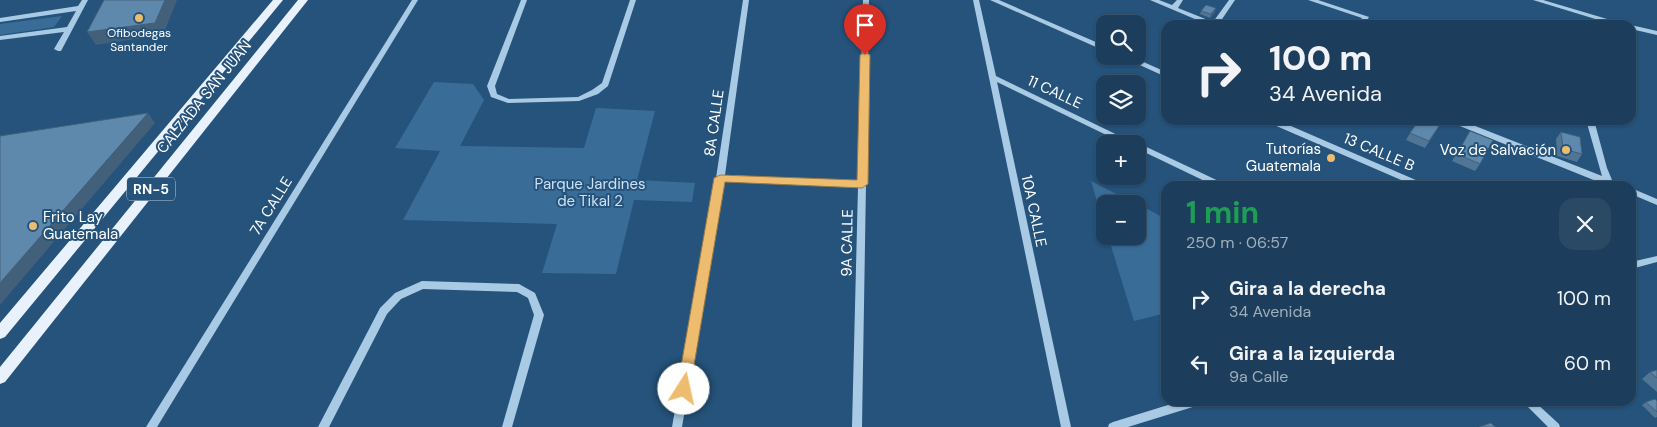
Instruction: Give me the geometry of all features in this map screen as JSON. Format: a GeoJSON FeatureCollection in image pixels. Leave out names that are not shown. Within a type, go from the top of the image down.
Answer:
{"type":"FeatureCollection","features":[{"type":"Feature","properties":{"kind":"main road","name":"CALZADA SAN JUAN"},"geometry":{"type":"LineString","coordinates":[[0,333],[278,0]]}},
{"type":"Feature","properties":{"kind":"main road","name":"CALZADA SAN JUAN"},"geometry":{"type":"LineString","coordinates":[[0,378],[303,0]]}},
{"type":"Feature","properties":{"kind":"street"},"geometry":{"type":"LineString","coordinates":[[58,49],[85,0]]}},
{"type":"Feature","properties":{"kind":"street","name":"7A CALLE"},"geometry":{"type":"LineString","coordinates":[[150,427],[415,0]]}},
{"type":"Feature","properties":{"kind":"street"},"geometry":{"type":"LineString","coordinates":[[524,0],[491,86],[494,95],[508,101],[579,100],[595,92],[605,84],[633,0]]}},
{"type":"Feature","properties":{"kind":"street","name":"8A CALLE"},"geometry":{"type":"LineString","coordinates":[[677,427],[720,178],[746,0]]}},
{"type":"Feature","properties":{"kind":"street","name":"9A CALLE"},"geometry":{"type":"LineString","coordinates":[[857,427],[866,0]]}},
{"type":"Feature","properties":{"kind":"street","name":"10A CALLE"},"geometry":{"type":"LineString","coordinates":[[976,0],[1066,427]]}},
{"type":"Feature","properties":{"kind":"street"},"geometry":{"type":"LineString","coordinates":[[993,0],[1096,44]]}},
{"type":"Feature","properties":{"kind":"street"},"geometry":{"type":"LineString","coordinates":[[1153,0],[1203,20]]}},
{"type":"Feature","properties":{"kind":"street"},"geometry":{"type":"LineString","coordinates":[[1174,8],[1180,0]]}},
{"type":"Feature","properties":{"kind":"street"},"geometry":{"type":"LineString","coordinates":[[1218,20],[1232,0]]}},
{"type":"Feature","properties":{"kind":"street"},"geometry":{"type":"LineString","coordinates":[[1311,0],[1366,17],[1364,20]]}},
{"type":"Feature","properties":{"kind":"street"},"geometry":{"type":"LineString","coordinates":[[1536,0],[1605,20]]}},
{"type":"Feature","properties":{"kind":"street"},"geometry":{"type":"LineString","coordinates":[[0,20],[80,8]]}},
{"type":"Feature","properties":{"kind":"street"},"geometry":{"type":"LineString","coordinates":[[1636,28],[1657,33]]}},
{"type":"Feature","properties":{"kind":"street"},"geometry":{"type":"LineString","coordinates":[[0,38],[69,29]]}},
{"type":"Feature","properties":{"kind":"street"},"geometry":{"type":"LineString","coordinates":[[1143,65],[1161,73]]}},
{"type":"Feature","properties":{"kind":"street","name":"11 CALLE"},"geometry":{"type":"LineString","coordinates":[[992,77],[1113,135]]}},
{"type":"Feature","properties":{"kind":"street","name":"13 CALLE B"},"geometry":{"type":"LineString","coordinates":[[1282,125],[1410,181]]}},
{"type":"Feature","properties":{"kind":"street"},"geometry":{"type":"LineString","coordinates":[[1466,125],[1606,181]]}},
{"type":"Feature","properties":{"kind":"street"},"geometry":{"type":"LineString","coordinates":[[1591,125],[1603,168],[1609,181]]}},
{"type":"Feature","properties":{"kind":"street"},"geometry":{"type":"LineString","coordinates":[[1146,150],[1212,181]]}},
{"type":"Feature","properties":{"kind":"street"},"geometry":{"type":"LineString","coordinates":[[720,178],[862,184]]}},
{"type":"Feature","properties":{"kind":"street"},"geometry":{"type":"LineString","coordinates":[[1636,193],[1657,202]]}},
{"type":"Feature","properties":{"kind":"street"},"geometry":{"type":"LineString","coordinates":[[1636,264],[1657,258]]}},
{"type":"Feature","properties":{"kind":"street"},"geometry":{"type":"LineString","coordinates":[[324,427],[382,311],[398,296],[422,285],[519,288],[532,296],[539,315],[507,427]]}},
{"type":"Feature","properties":{"kind":"street"},"geometry":{"type":"LineString","coordinates":[[1113,427],[1180,406]]}},
{"type":"Feature","properties":{"kind":"street"},"geometry":{"type":"LineString","coordinates":[[1532,406],[1555,427]]}},
{"type":"Feature","properties":{"kind":"green space"},"geometry":{"type":"Polygon","coordinates":[[[62,16],[54,27],[0,35],[0,24],[62,16]]]}},
{"type":"Feature","properties":{"kind":"green space","name":"Parque Jardines de Tikal 2"},"geometry":{"type":"Polygon","coordinates":[[[434,82],[473,84],[484,100],[460,146],[584,148],[596,108],[655,111],[637,180],[695,183],[692,202],[634,200],[616,274],[542,273],[557,224],[403,220],[440,151],[395,148],[434,82]]]}},
{"type":"Feature","properties":{"kind":"green space"},"geometry":{"type":"Polygon","coordinates":[[[1091,181],[1118,195],[1096,195],[1096,198],[1091,181]]]}},
{"type":"Feature","properties":{"kind":"green space"},"geometry":{"type":"Polygon","coordinates":[[[1146,208],[1161,216],[1161,314],[1134,321],[1111,245],[1146,245],[1146,208]]]}},
{"type":"Feature","properties":{"kind":"building"},"geometry":{"type":"Polygon","coordinates":[[[104,0],[165,0],[155,23],[87,32],[104,0]]]}},
{"type":"Feature","properties":{"kind":"building"},"geometry":{"type":"Polygon","coordinates":[[[1206,5],[1216,8],[1211,14],[1201,11],[1206,5]]]}},
{"type":"Feature","properties":{"kind":"building","name":"Frito Lay Guatemala"},"geometry":{"type":"Polygon","coordinates":[[[148,113],[0,283],[0,136],[148,113]]]}},
{"type":"Feature","properties":{"kind":"building"},"geometry":{"type":"Polygon","coordinates":[[[1416,125],[1440,125],[1429,141],[1410,133],[1416,125]]]}},
{"type":"Feature","properties":{"kind":"building"},"geometry":{"type":"Polygon","coordinates":[[[1470,131],[1493,140],[1480,164],[1457,154],[1470,131]]]}},
{"type":"Feature","properties":{"kind":"building"},"geometry":{"type":"Polygon","coordinates":[[[1561,132],[1580,137],[1582,154],[1563,149],[1561,132]]]}},
{"type":"Feature","properties":{"kind":"building"},"geometry":{"type":"Polygon","coordinates":[[[1657,370],[1657,378],[1650,372],[1657,370]]]}},
{"type":"Feature","properties":{"kind":"building"},"geometry":{"type":"Polygon","coordinates":[[[1655,399],[1657,401],[1657,412],[1646,402],[1655,399]]]}},
{"type":"Feature","properties":{"kind":"building"},"geometry":{"type":"Polygon","coordinates":[[[1491,423],[1495,427],[1479,427],[1491,423]]]}},
{"type":"Feature","properties":{"kind":"place","name":"Ofibodegas Santander"},"geometry":{"type":"Point","coordinates":[139,18]}},
{"type":"Feature","properties":{"kind":"place","name":"Voz de Salvación"},"geometry":{"type":"Point","coordinates":[1566,150]}},
{"type":"Feature","properties":{"kind":"place","name":"Tutorías Guatemala"},"geometry":{"type":"Point","coordinates":[1331,158]}},
{"type":"Feature","properties":{"kind":"place","name":"Frito Lay Guatemala"},"geometry":{"type":"Point","coordinates":[33,226]}},
{"type":"Feature","properties":{"kind":"route"},"geometry":{"type":"LineString","coordinates":[[684,389],[720,178],[862,184],[865,55]]}}]}
